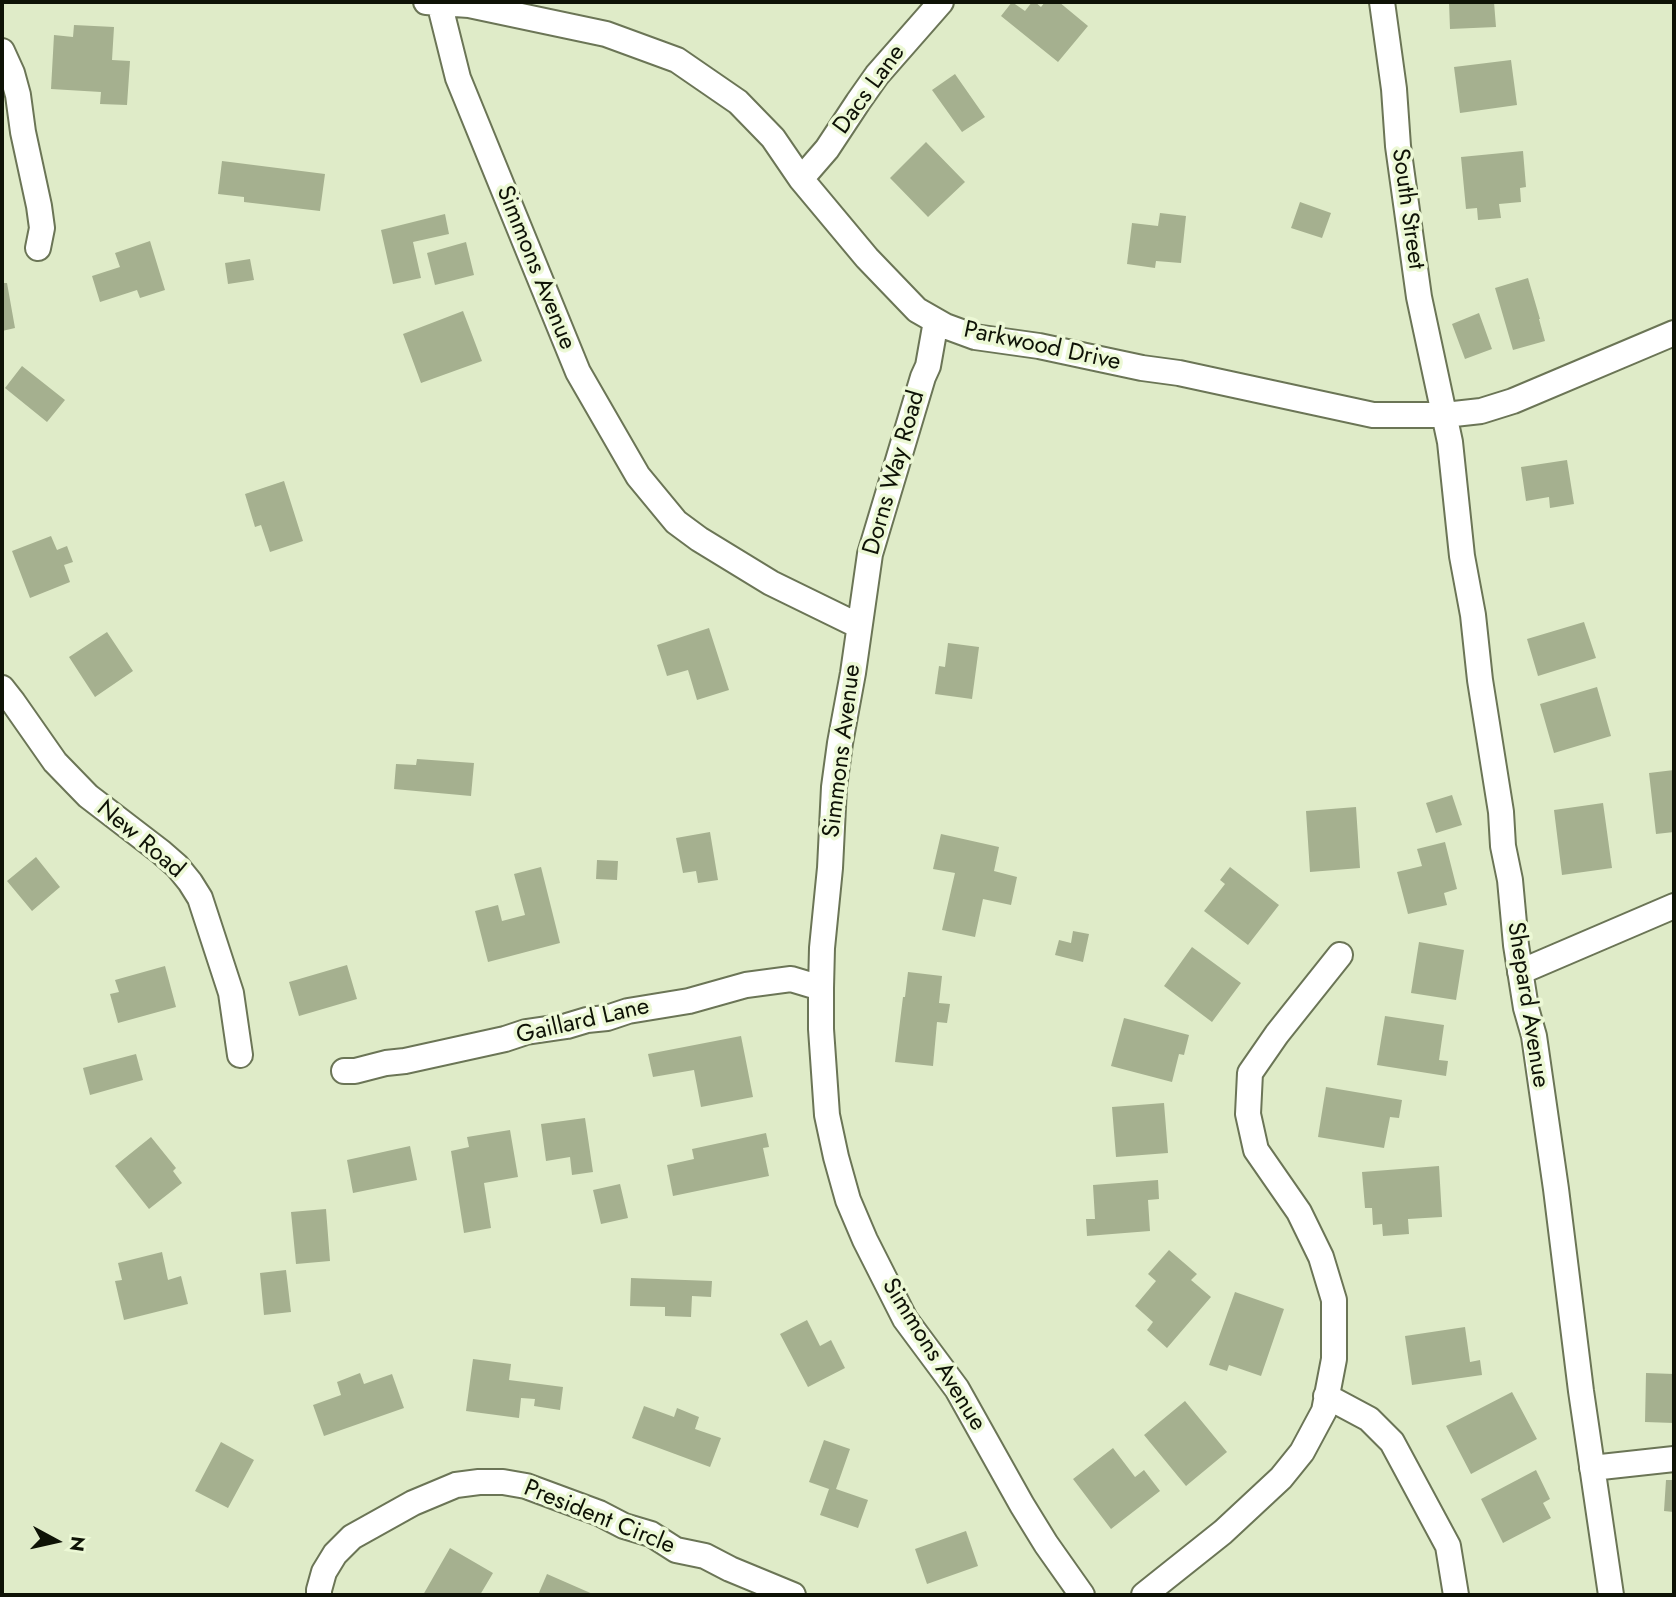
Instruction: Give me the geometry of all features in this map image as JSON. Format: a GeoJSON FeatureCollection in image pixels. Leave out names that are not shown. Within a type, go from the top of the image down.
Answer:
{"type":"FeatureCollection","features":[{"type":"Feature","properties":{"kind":"street","name":"Parkwood Drive"},"geometry":{"type":"LineString","coordinates":[[435,2],[469,5],[606,34],[677,60],[738,102],[773,138],[801,179],[916,310],[975,337],[1039,346],[1179,373],[1373,415],[1445,415],[1481,411],[1513,401],[1674,333]]}},
{"type":"Feature","properties":{"kind":"street","name":"Simmons Avenue"},"geometry":{"type":"LineString","coordinates":[[435,2],[458,78],[578,372],[638,476],[676,522],[699,539],[771,583],[859,626],[834,787],[822,948],[821,1029],[827,1115],[836,1157],[848,1200],[905,1320],[957,1389],[1022,1505],[1082,1595]]}},
{"type":"Feature","properties":{"kind":"street","name":"Dacs Lane"},"geometry":{"type":"LineString","coordinates":[[801,179],[827,149],[877,75],[941,2]]}},
{"type":"Feature","properties":{"kind":"street","name":"South Street"},"geometry":{"type":"LineString","coordinates":[[1382,2],[1419,297],[1445,415]]}},
{"type":"Feature","properties":{"kind":"street"},"geometry":{"type":"LineString","coordinates":[[2,51],[18,95],[39,206],[42,228],[38,248]]}},
{"type":"Feature","properties":{"kind":"street","name":"Dorns Way Road"},"geometry":{"type":"LineString","coordinates":[[859,626],[870,554],[928,366],[936,321]]}},
{"type":"Feature","properties":{"kind":"street","name":"Shepard Avenue"},"geometry":{"type":"LineString","coordinates":[[1445,415],[1462,556],[1501,812],[1520,972],[1534,1036],[1611,1595]]}},
{"type":"Feature","properties":{"kind":"street","name":"New Road"},"geometry":{"type":"LineString","coordinates":[[2,688],[55,762],[106,811],[177,866],[201,898],[231,993],[240,1055]]}},
{"type":"Feature","properties":{"kind":"street"},"geometry":{"type":"LineString","coordinates":[[1520,972],[1674,906]]}},
{"type":"Feature","properties":{"kind":"street"},"geometry":{"type":"LineString","coordinates":[[1144,1595],[1223,1532],[1281,1478],[1302,1452],[1324,1411],[1334,1359],[1334,1300],[1321,1257],[1300,1212],[1256,1150],[1248,1114],[1250,1073],[1277,1034],[1340,956]]}},
{"type":"Feature","properties":{"kind":"street","name":"Gaillard Lane"},"geometry":{"type":"LineString","coordinates":[[344,1071],[405,1061],[526,1032],[607,1018],[746,985],[791,979],[821,988]]}},
{"type":"Feature","properties":{"kind":"street"},"geometry":{"type":"LineString","coordinates":[[1326,1396],[1369,1419],[1392,1442],[1448,1546],[1455,1595]]}},
{"type":"Feature","properties":{"kind":"street"},"geometry":{"type":"LineString","coordinates":[[1592,1468],[1674,1459]]}},
{"type":"Feature","properties":{"kind":"street","name":"President Circle"},"geometry":{"type":"LineString","coordinates":[[319,1595],[324,1572],[335,1554],[352,1537],[413,1503],[456,1485],[479,1482],[526,1486],[599,1513],[624,1526],[651,1534],[676,1549],[705,1556],[793,1595]]}},
{"type":"Feature","properties":{"kind":"building"},"geometry":{"type":"Polygon","coordinates":[[[1012,2],[1025,11],[1032,2],[1041,7],[1045,2],[1059,2],[1088,26],[1058,62],[1001,16],[1012,2]]]}},
{"type":"Feature","properties":{"kind":"building"},"geometry":{"type":"Polygon","coordinates":[[[1449,2],[1494,2],[1496,27],[1450,29],[1449,2]]]}},
{"type":"Feature","properties":{"kind":"building"},"geometry":{"type":"Polygon","coordinates":[[[74,25],[114,27],[112,60],[130,61],[127,105],[100,104],[101,92],[51,89],[54,35],[73,37],[74,25]]]}},
{"type":"Feature","properties":{"kind":"building"},"geometry":{"type":"Polygon","coordinates":[[[1511,60],[1517,105],[1460,113],[1454,67],[1511,60]]]}},
{"type":"Feature","properties":{"kind":"building"},"geometry":{"type":"Polygon","coordinates":[[[955,74],[985,117],[962,132],[932,90],[955,74]]]}},
{"type":"Feature","properties":{"kind":"building"},"geometry":{"type":"Polygon","coordinates":[[[926,142],[965,182],[928,217],[890,178],[926,142]]]}},
{"type":"Feature","properties":{"kind":"building"},"geometry":{"type":"Polygon","coordinates":[[[1523,151],[1526,187],[1520,188],[1521,202],[1499,204],[1501,218],[1478,220],[1477,208],[1466,209],[1461,157],[1523,151]]]}},
{"type":"Feature","properties":{"kind":"building"},"geometry":{"type":"Polygon","coordinates":[[[222,161],[325,174],[320,211],[244,202],[244,197],[218,194],[222,161]]]}},
{"type":"Feature","properties":{"kind":"building"},"geometry":{"type":"Polygon","coordinates":[[[1300,202],[1331,213],[1322,238],[1291,228],[1300,202]]]}},
{"type":"Feature","properties":{"kind":"building"},"geometry":{"type":"Polygon","coordinates":[[[1160,213],[1186,216],[1181,263],[1156,261],[1155,268],[1127,264],[1132,223],[1158,226],[1160,213]]]}},
{"type":"Feature","properties":{"kind":"building"},"geometry":{"type":"Polygon","coordinates":[[[445,214],[449,234],[413,242],[421,278],[393,284],[381,230],[445,214]]]}},
{"type":"Feature","properties":{"kind":"building"},"geometry":{"type":"Polygon","coordinates":[[[150,241],[165,290],[140,298],[137,290],[100,302],[92,276],[120,267],[115,253],[150,241]]]}},
{"type":"Feature","properties":{"kind":"building"},"geometry":{"type":"Polygon","coordinates":[[[466,242],[474,275],[435,285],[427,253],[466,242]]]}},
{"type":"Feature","properties":{"kind":"building"},"geometry":{"type":"Polygon","coordinates":[[[250,259],[254,280],[228,284],[225,263],[250,259]]]}},
{"type":"Feature","properties":{"kind":"building"},"geometry":{"type":"Polygon","coordinates":[[[1528,278],[1545,341],[1513,350],[1495,288],[1528,278]]]}},
{"type":"Feature","properties":{"kind":"building"},"geometry":{"type":"Polygon","coordinates":[[[2,283],[7,283],[15,328],[2,331],[2,283]]]}},
{"type":"Feature","properties":{"kind":"building"},"geometry":{"type":"Polygon","coordinates":[[[463,311],[482,361],[421,383],[403,334],[463,311]]]}},
{"type":"Feature","properties":{"kind":"building"},"geometry":{"type":"Polygon","coordinates":[[[1479,313],[1492,349],[1465,359],[1452,324],[1479,313]]]}},
{"type":"Feature","properties":{"kind":"building"},"geometry":{"type":"Polygon","coordinates":[[[22,366],[65,400],[47,422],[5,388],[22,366]]]}},
{"type":"Feature","properties":{"kind":"building"},"geometry":{"type":"Polygon","coordinates":[[[1567,460],[1574,504],[1550,508],[1549,497],[1526,501],[1521,467],[1567,460]]]}},
{"type":"Feature","properties":{"kind":"building"},"geometry":{"type":"Polygon","coordinates":[[[284,481],[303,541],[270,552],[261,525],[255,527],[245,494],[284,481]]]}},
{"type":"Feature","properties":{"kind":"building"},"geometry":{"type":"Polygon","coordinates":[[[51,536],[57,550],[67,546],[73,562],[64,565],[70,582],[30,598],[12,551],[51,536]]]}},
{"type":"Feature","properties":{"kind":"building"},"geometry":{"type":"Polygon","coordinates":[[[1584,622],[1596,658],[1538,676],[1527,639],[1584,622]]]}},
{"type":"Feature","properties":{"kind":"building"},"geometry":{"type":"Polygon","coordinates":[[[709,628],[729,690],[697,700],[688,670],[667,676],[657,645],[709,628]]]}},
{"type":"Feature","properties":{"kind":"building"},"geometry":{"type":"Polygon","coordinates":[[[107,632],[133,671],[95,697],[69,657],[107,632]]]}},
{"type":"Feature","properties":{"kind":"building"},"geometry":{"type":"Polygon","coordinates":[[[948,643],[979,647],[972,699],[935,694],[939,666],[945,667],[948,643]]]}},
{"type":"Feature","properties":{"kind":"building"},"geometry":{"type":"Polygon","coordinates":[[[1597,687],[1611,736],[1554,753],[1540,704],[1597,687]]]}},
{"type":"Feature","properties":{"kind":"building"},"geometry":{"type":"Polygon","coordinates":[[[417,759],[474,763],[471,796],[394,789],[396,764],[416,765],[417,759]]]}},
{"type":"Feature","properties":{"kind":"building"},"geometry":{"type":"Polygon","coordinates":[[[1674,770],[1674,832],[1656,834],[1649,773],[1674,770]]]}},
{"type":"Feature","properties":{"kind":"building"},"geometry":{"type":"Polygon","coordinates":[[[1452,795],[1462,825],[1436,833],[1426,803],[1452,795]]]}},
{"type":"Feature","properties":{"kind":"building"},"geometry":{"type":"Polygon","coordinates":[[[1603,803],[1612,868],[1562,875],[1554,810],[1603,803]]]}},
{"type":"Feature","properties":{"kind":"building"},"geometry":{"type":"Polygon","coordinates":[[[1356,807],[1360,868],[1310,872],[1306,811],[1356,807]]]}},
{"type":"Feature","properties":{"kind":"building"},"geometry":{"type":"Polygon","coordinates":[[[710,832],[718,880],[698,883],[696,871],[683,873],[676,838],[710,832]]]}},
{"type":"Feature","properties":{"kind":"building"},"geometry":{"type":"Polygon","coordinates":[[[941,834],[999,847],[994,871],[1017,877],[1011,905],[983,899],[975,937],[942,930],[955,873],[933,869],[941,834]]]}},
{"type":"Feature","properties":{"kind":"building"},"geometry":{"type":"Polygon","coordinates":[[[1445,842],[1457,889],[1444,893],[1447,905],[1408,914],[1397,872],[1422,866],[1417,849],[1445,842]]]}},
{"type":"Feature","properties":{"kind":"building"},"geometry":{"type":"Polygon","coordinates":[[[36,857],[60,887],[32,911],[7,881],[36,857]]]}},
{"type":"Feature","properties":{"kind":"building"},"geometry":{"type":"Polygon","coordinates":[[[597,860],[618,861],[617,880],[596,879],[597,860]]]}},
{"type":"Feature","properties":{"kind":"building"},"geometry":{"type":"Polygon","coordinates":[[[541,867],[560,943],[488,962],[475,911],[498,905],[502,921],[525,915],[514,874],[541,867]]]}},
{"type":"Feature","properties":{"kind":"building"},"geometry":{"type":"Polygon","coordinates":[[[1230,867],[1279,905],[1248,945],[1204,911],[1225,884],[1220,880],[1230,867]]]}},
{"type":"Feature","properties":{"kind":"building"},"geometry":{"type":"Polygon","coordinates":[[[1073,931],[1089,934],[1083,962],[1055,955],[1059,940],[1071,943],[1073,931]]]}},
{"type":"Feature","properties":{"kind":"building"},"geometry":{"type":"Polygon","coordinates":[[[1419,942],[1464,950],[1456,1000],[1411,993],[1419,942]]]}},
{"type":"Feature","properties":{"kind":"building"},"geometry":{"type":"Polygon","coordinates":[[[1192,947],[1241,983],[1212,1022],[1164,986],[1192,947]]]}},
{"type":"Feature","properties":{"kind":"building"},"geometry":{"type":"Polygon","coordinates":[[[347,965],[357,999],[299,1016],[289,982],[347,965]]]}},
{"type":"Feature","properties":{"kind":"building"},"geometry":{"type":"Polygon","coordinates":[[[165,966],[176,1007],[118,1023],[110,994],[119,992],[115,980],[165,966]]]}},
{"type":"Feature","properties":{"kind":"building"},"geometry":{"type":"Polygon","coordinates":[[[908,972],[942,976],[939,1003],[950,1004],[947,1023],[937,1022],[933,1066],[895,1062],[908,972]]]}},
{"type":"Feature","properties":{"kind":"building"},"geometry":{"type":"Polygon","coordinates":[[[1385,1016],[1444,1025],[1439,1060],[1448,1061],[1446,1076],[1377,1065],[1385,1016]]]}},
{"type":"Feature","properties":{"kind":"building"},"geometry":{"type":"Polygon","coordinates":[[[1124,1018],[1189,1035],[1184,1055],[1179,1054],[1172,1082],[1111,1066],[1124,1018]]]}},
{"type":"Feature","properties":{"kind":"building"},"geometry":{"type":"Polygon","coordinates":[[[741,1036],[753,1097],[701,1107],[694,1070],[653,1077],[648,1054],[741,1036]]]}},
{"type":"Feature","properties":{"kind":"building"},"geometry":{"type":"Polygon","coordinates":[[[136,1054],[143,1080],[90,1095],[83,1068],[136,1054]]]}},
{"type":"Feature","properties":{"kind":"building"},"geometry":{"type":"Polygon","coordinates":[[[1326,1087],[1402,1100],[1399,1118],[1390,1117],[1384,1148],[1318,1137],[1326,1087]]]}},
{"type":"Feature","properties":{"kind":"building"},"geometry":{"type":"Polygon","coordinates":[[[1164,1103],[1168,1153],[1116,1157],[1112,1107],[1164,1103]]]}},
{"type":"Feature","properties":{"kind":"building"},"geometry":{"type":"Polygon","coordinates":[[[585,1118],[593,1172],[572,1175],[570,1157],[546,1161],[541,1124],[585,1118]]]}},
{"type":"Feature","properties":{"kind":"building"},"geometry":{"type":"Polygon","coordinates":[[[510,1130],[518,1177],[484,1183],[491,1228],[464,1233],[451,1151],[469,1147],[467,1137],[510,1130]]]}},
{"type":"Feature","properties":{"kind":"building"},"geometry":{"type":"Polygon","coordinates":[[[766,1133],[769,1147],[763,1148],[769,1176],[673,1196],[667,1165],[694,1159],[692,1149],[766,1133]]]}},
{"type":"Feature","properties":{"kind":"building"},"geometry":{"type":"Polygon","coordinates":[[[151,1137],[176,1168],[173,1171],[182,1183],[149,1209],[115,1166],[151,1137]]]}},
{"type":"Feature","properties":{"kind":"building"},"geometry":{"type":"Polygon","coordinates":[[[410,1146],[417,1180],[353,1193],[347,1160],[410,1146]]]}},
{"type":"Feature","properties":{"kind":"building"},"geometry":{"type":"Polygon","coordinates":[[[1439,1166],[1442,1217],[1408,1219],[1409,1234],[1383,1236],[1382,1224],[1373,1225],[1372,1208],[1365,1208],[1362,1172],[1439,1166]]]}},
{"type":"Feature","properties":{"kind":"building"},"geometry":{"type":"Polygon","coordinates":[[[1158,1180],[1159,1199],[1148,1200],[1150,1231],[1087,1236],[1086,1219],[1095,1219],[1093,1185],[1158,1180]]]}},
{"type":"Feature","properties":{"kind":"building"},"geometry":{"type":"Polygon","coordinates":[[[620,1184],[628,1218],[601,1224],[593,1190],[620,1184]]]}},
{"type":"Feature","properties":{"kind":"building"},"geometry":{"type":"Polygon","coordinates":[[[326,1209],[330,1261],[296,1264],[291,1212],[326,1209]]]}},
{"type":"Feature","properties":{"kind":"building"},"geometry":{"type":"Polygon","coordinates":[[[1169,1250],[1197,1274],[1191,1280],[1211,1297],[1167,1348],[1147,1330],[1153,1322],[1135,1306],[1156,1281],[1148,1274],[1169,1250]]]}},
{"type":"Feature","properties":{"kind":"building"},"geometry":{"type":"Polygon","coordinates":[[[162,1252],[168,1280],[181,1276],[188,1304],[124,1320],[115,1281],[122,1280],[118,1263],[162,1252]]]}},
{"type":"Feature","properties":{"kind":"building"},"geometry":{"type":"Polygon","coordinates":[[[286,1270],[291,1312],[264,1315],[260,1273],[286,1270]]]}},
{"type":"Feature","properties":{"kind":"building"},"geometry":{"type":"Polygon","coordinates":[[[631,1278],[712,1281],[711,1297],[692,1296],[691,1317],[665,1316],[665,1307],[630,1306],[631,1278]]]}},
{"type":"Feature","properties":{"kind":"building"},"geometry":{"type":"Polygon","coordinates":[[[1235,1292],[1284,1309],[1261,1376],[1229,1365],[1227,1371],[1209,1365],[1235,1292]]]}},
{"type":"Feature","properties":{"kind":"building"},"geometry":{"type":"Polygon","coordinates":[[[807,1320],[820,1346],[831,1340],[845,1368],[808,1387],[780,1334],[807,1320]]]}},
{"type":"Feature","properties":{"kind":"building"},"geometry":{"type":"Polygon","coordinates":[[[1465,1327],[1470,1362],[1480,1360],[1482,1375],[1412,1385],[1405,1336],[1465,1327]]]}},
{"type":"Feature","properties":{"kind":"building"},"geometry":{"type":"Polygon","coordinates":[[[473,1359],[511,1364],[509,1380],[563,1387],[560,1410],[534,1406],[535,1399],[521,1398],[519,1418],[466,1411],[473,1359]]]}},
{"type":"Feature","properties":{"kind":"building"},"geometry":{"type":"Polygon","coordinates":[[[360,1373],[364,1384],[392,1374],[404,1408],[324,1436],[313,1405],[341,1395],[337,1382],[360,1373]]]}},
{"type":"Feature","properties":{"kind":"building"},"geometry":{"type":"Polygon","coordinates":[[[1646,1373],[1674,1374],[1674,1423],[1645,1422],[1646,1373]]]}},
{"type":"Feature","properties":{"kind":"building"},"geometry":{"type":"Polygon","coordinates":[[[1512,1392],[1537,1439],[1471,1474],[1446,1426],[1512,1392]]]}},
{"type":"Feature","properties":{"kind":"building"},"geometry":{"type":"Polygon","coordinates":[[[1185,1401],[1227,1452],[1186,1486],[1144,1435],[1185,1401]]]}},
{"type":"Feature","properties":{"kind":"building"},"geometry":{"type":"Polygon","coordinates":[[[644,1406],[674,1417],[677,1408],[699,1417],[695,1429],[721,1438],[710,1467],[632,1438],[644,1406]]]}},
{"type":"Feature","properties":{"kind":"building"},"geometry":{"type":"Polygon","coordinates":[[[824,1440],[850,1449],[836,1489],[868,1500],[858,1528],[820,1515],[829,1489],[809,1482],[824,1440]]]}},
{"type":"Feature","properties":{"kind":"building"},"geometry":{"type":"Polygon","coordinates":[[[221,1442],[254,1460],[228,1508],[195,1491],[221,1442]]]}},
{"type":"Feature","properties":{"kind":"building"},"geometry":{"type":"Polygon","coordinates":[[[1113,1448],[1135,1477],[1144,1470],[1160,1491],[1111,1529],[1073,1479],[1113,1448]]]}},
{"type":"Feature","properties":{"kind":"building"},"geometry":{"type":"Polygon","coordinates":[[[1536,1470],[1550,1499],[1543,1503],[1551,1518],[1503,1543],[1481,1499],[1536,1470]]]}},
{"type":"Feature","properties":{"kind":"building"},"geometry":{"type":"Polygon","coordinates":[[[1666,1480],[1674,1480],[1674,1512],[1664,1511],[1666,1480]]]}},
{"type":"Feature","properties":{"kind":"building"},"geometry":{"type":"Polygon","coordinates":[[[966,1531],[978,1566],[927,1584],[915,1549],[966,1531]]]}},
{"type":"Feature","properties":{"kind":"building"},"geometry":{"type":"Polygon","coordinates":[[[450,1548],[493,1573],[480,1595],[423,1595],[450,1548]]]}},
{"type":"Feature","properties":{"kind":"building"},"geometry":{"type":"Polygon","coordinates":[[[547,1574],[595,1595],[538,1595],[547,1574]]]}}]}
